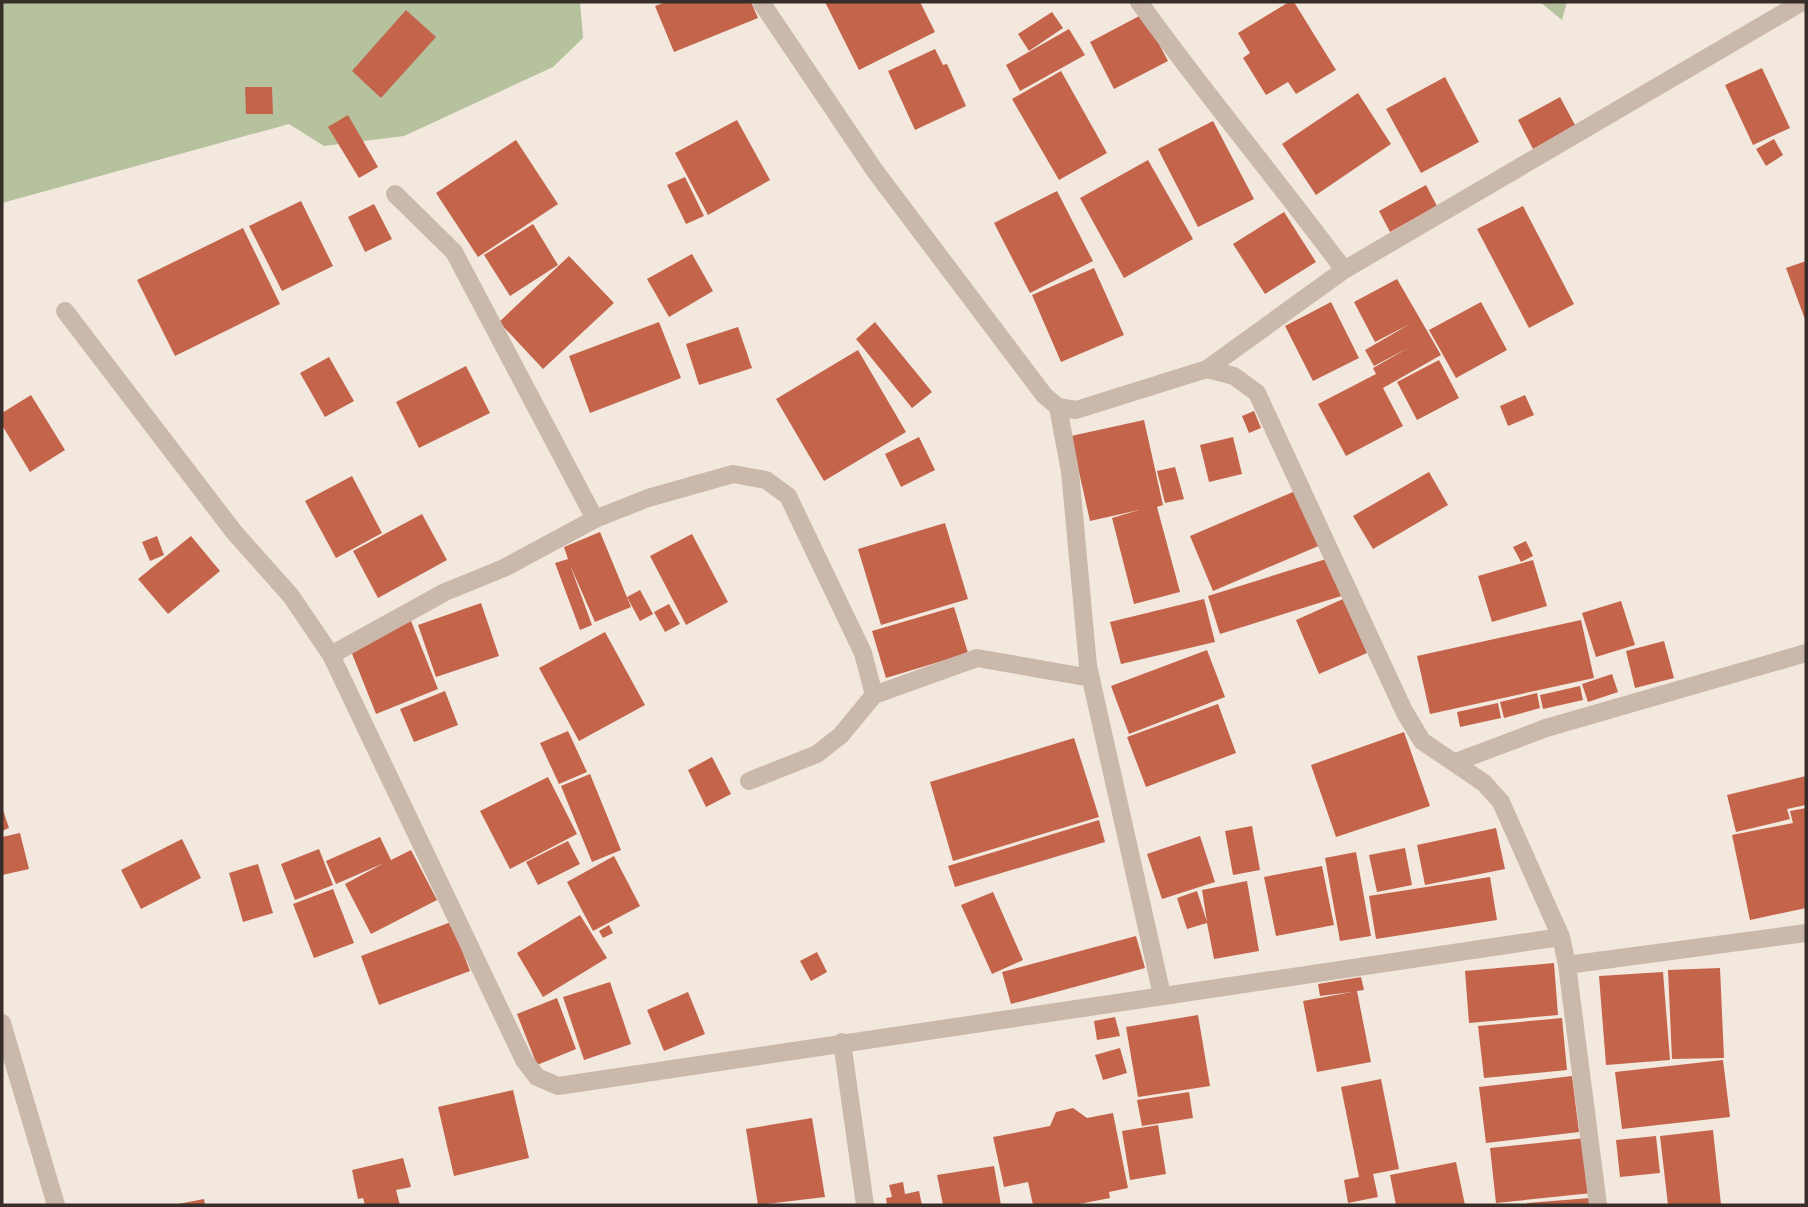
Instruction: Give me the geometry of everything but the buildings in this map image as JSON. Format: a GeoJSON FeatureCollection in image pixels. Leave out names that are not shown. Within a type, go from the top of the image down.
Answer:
{"type":"FeatureCollection","features":[{"type":"Feature","properties":{"kind":"street"},"geometry":{"type":"LineString","coordinates":[[761,2],[875,171],[1044,396],[1058,407],[1076,410],[1207,369],[1345,270],[1801,2]]}},
{"type":"Feature","properties":{"kind":"street"},"geometry":{"type":"LineString","coordinates":[[1139,2],[1194,79],[1273,174],[1345,270]]}},
{"type":"Feature","properties":{"kind":"street"},"geometry":{"type":"LineString","coordinates":[[395,194],[454,253],[595,519]]}},
{"type":"Feature","properties":{"kind":"street"},"geometry":{"type":"LineString","coordinates":[[65,311],[234,532],[291,596],[331,655],[524,1060],[537,1077],[558,1086],[1561,937]]}},
{"type":"Feature","properties":{"kind":"street"},"geometry":{"type":"LineString","coordinates":[[1207,369],[1234,376],[1257,393],[1404,711],[1422,741],[1484,783],[1501,802],[1561,937],[1567,965],[1598,1205]]}},
{"type":"Feature","properties":{"kind":"street"},"geometry":{"type":"LineString","coordinates":[[1058,407],[1070,471],[1091,678],[1161,995]]}},
{"type":"Feature","properties":{"kind":"street"},"geometry":{"type":"LineString","coordinates":[[331,655],[445,592],[504,568],[595,519],[648,498],[733,474],[766,480],[788,496],[863,653],[874,695]]}},
{"type":"Feature","properties":{"kind":"street"},"geometry":{"type":"LineString","coordinates":[[1456,762],[1546,728],[1806,653]]}},
{"type":"Feature","properties":{"kind":"street"},"geometry":{"type":"LineString","coordinates":[[749,780],[817,754],[841,735],[874,695],[976,658],[1091,678]]}},
{"type":"Feature","properties":{"kind":"street"},"geometry":{"type":"LineString","coordinates":[[1567,965],[1806,933]]}},
{"type":"Feature","properties":{"kind":"street"},"geometry":{"type":"LineString","coordinates":[[2,1023],[56,1205]]}},
{"type":"Feature","properties":{"kind":"street"},"geometry":{"type":"LineString","coordinates":[[842,1042],[865,1205]]}},
{"type":"Feature","properties":{"kind":"green space"},"geometry":{"type":"Polygon","coordinates":[[[2,2],[580,2],[583,38],[553,67],[404,136],[324,146],[289,124],[2,203],[2,2]]]}},
{"type":"Feature","properties":{"kind":"green space"},"geometry":{"type":"Polygon","coordinates":[[[1540,2],[1567,2],[1562,20],[1540,2]]]}}]}
